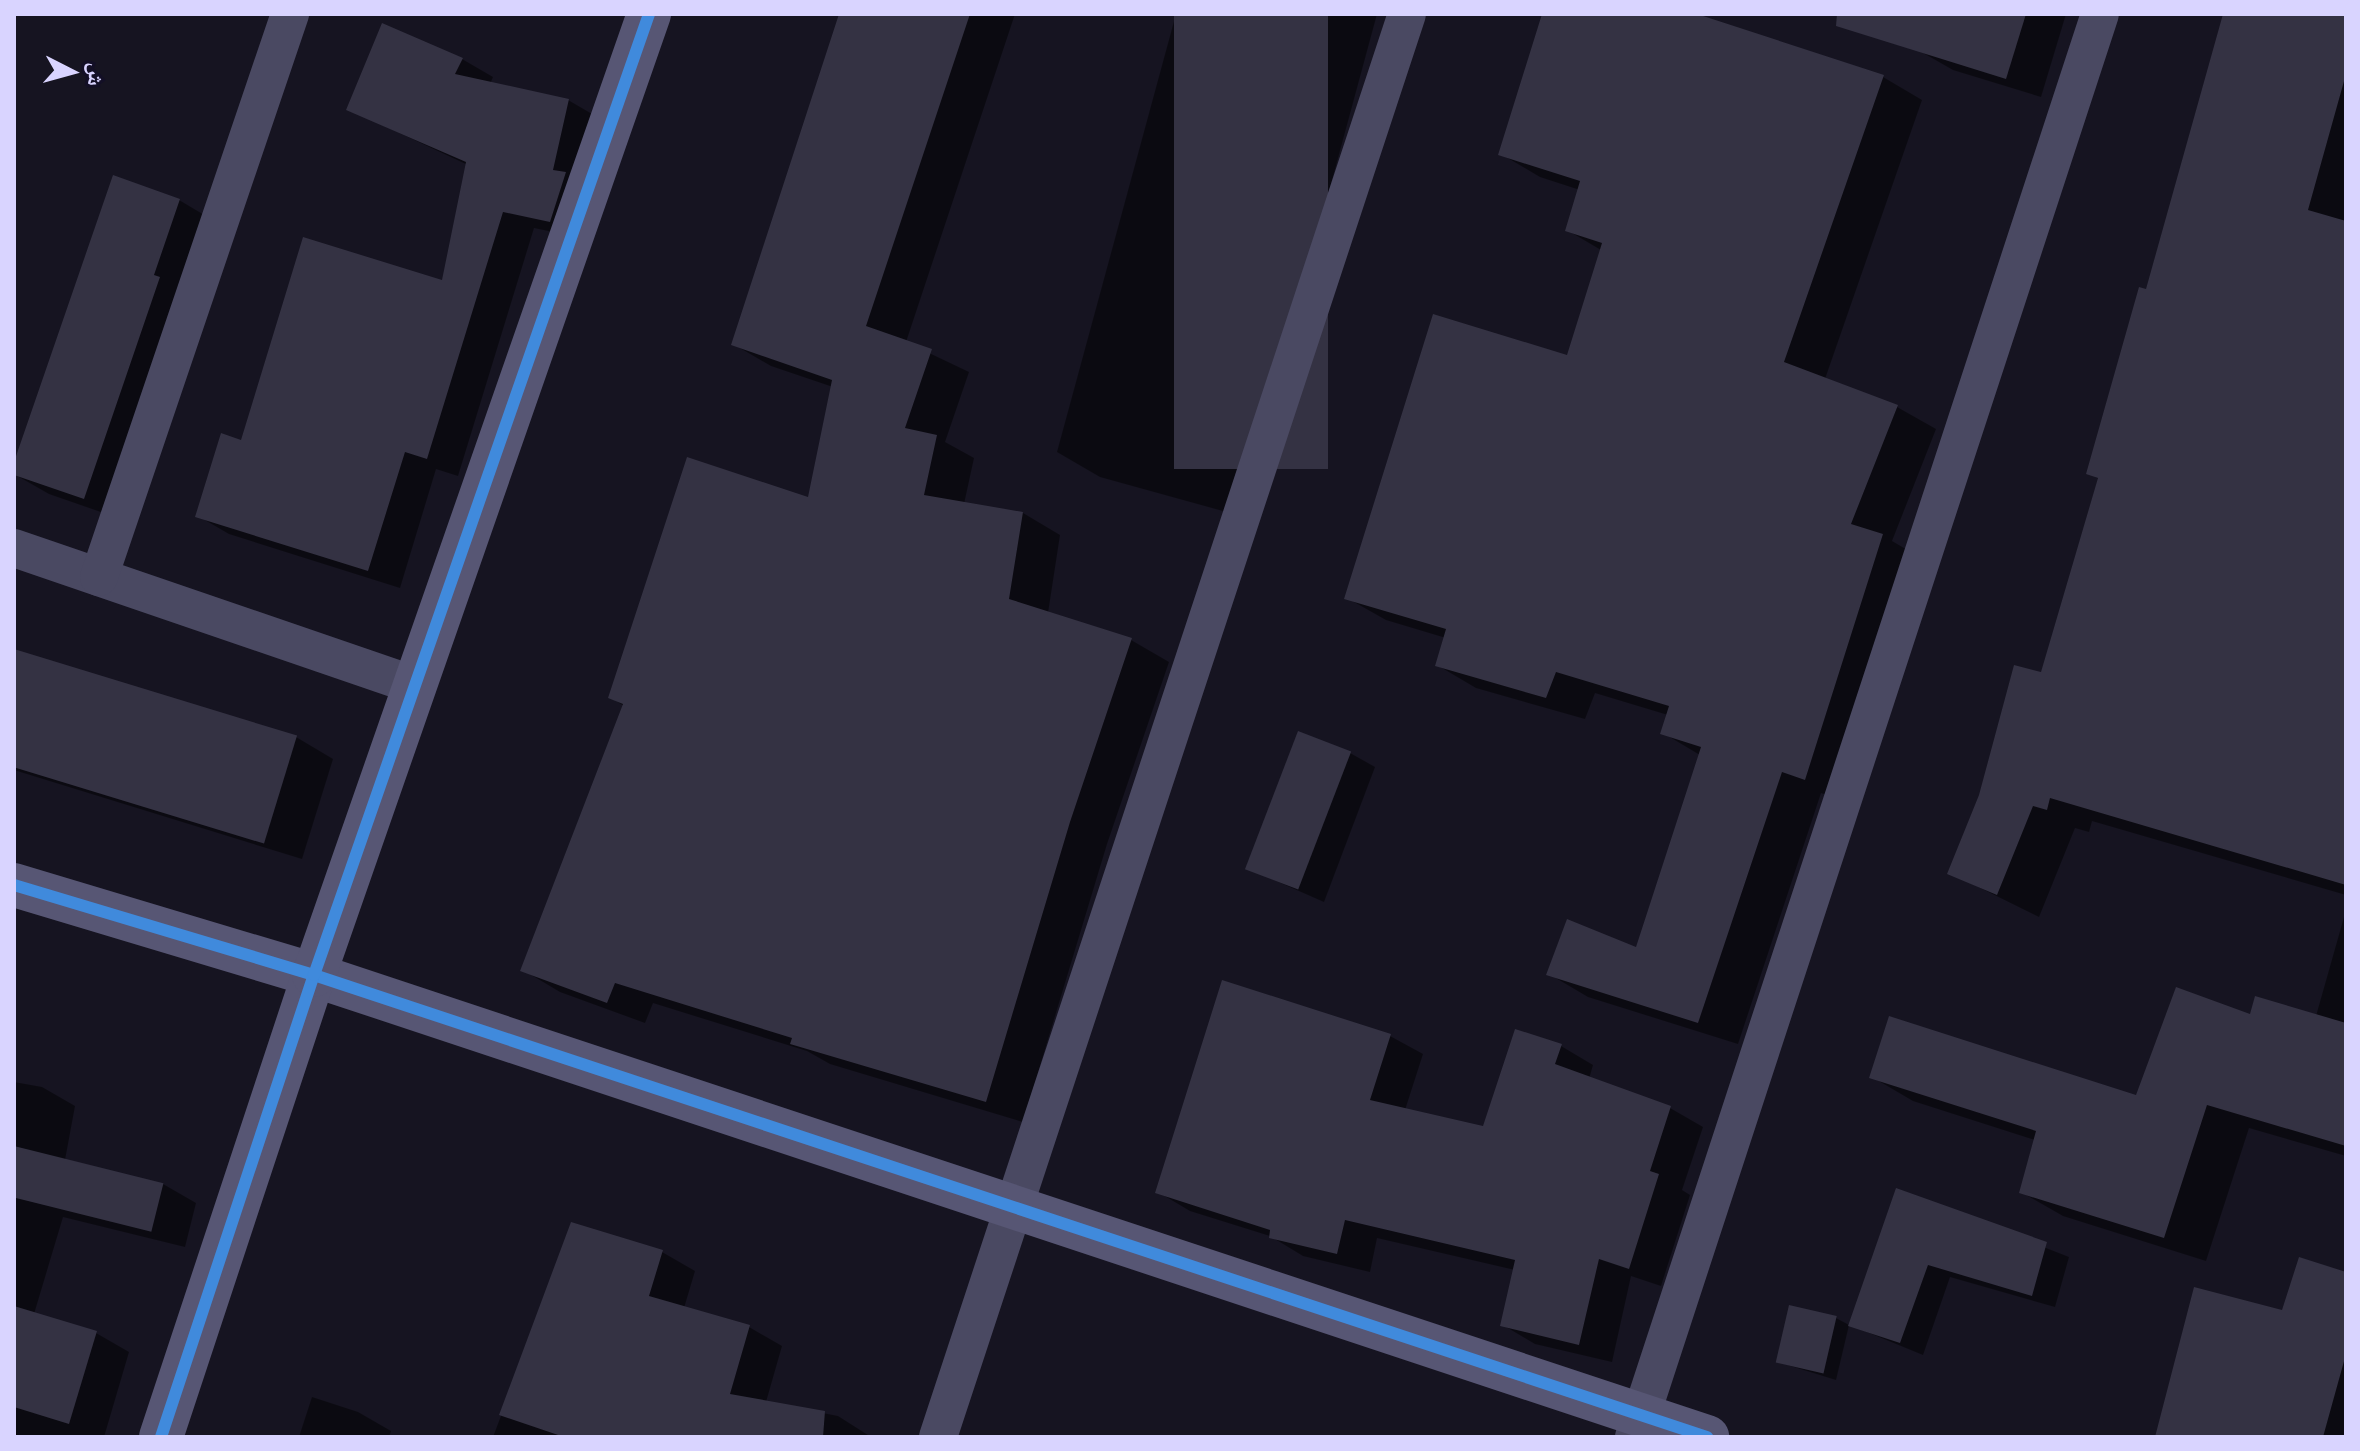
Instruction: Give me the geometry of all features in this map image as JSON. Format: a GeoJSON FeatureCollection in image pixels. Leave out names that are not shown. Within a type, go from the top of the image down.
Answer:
{"type":"FeatureCollection","features":[{"type":"Feature","properties":{"kind":"street"},"geometry":{"type":"LineString","coordinates":[[161,1437],[314,975],[649,14]]}},
{"type":"Feature","properties":{"kind":"street"},"geometry":{"type":"LineString","coordinates":[[14,885],[314,975],[1011,1206],[1637,1426],[1707,1437]]}},
{"type":"Feature","properties":{"kind":"lane"},"geometry":{"type":"LineString","coordinates":[[99,577],[290,14]]}},
{"type":"Feature","properties":{"kind":"lane"},"geometry":{"type":"LineString","coordinates":[[938,1437],[1011,1206],[1407,14]]}},
{"type":"Feature","properties":{"kind":"lane"},"geometry":{"type":"LineString","coordinates":[[1637,1426],[2100,14]]}},
{"type":"Feature","properties":{"kind":"lane"},"geometry":{"type":"LineString","coordinates":[[14,548],[416,686]]}},
{"type":"Feature","properties":{"kind":"building"},"geometry":{"type":"Polygon","coordinates":[[[839,14],[970,14],[866,326],[932,349],[905,428],[937,435],[924,495],[1023,512],[1009,599],[1132,638],[1070,822],[986,1102],[790,1044],[792,1038],[615,983],[607,1003],[520,971],[623,704],[608,698],[687,457],[808,497],[832,380],[731,345],[839,14]]]}},
{"type":"Feature","properties":{"kind":"building"},"geometry":{"type":"Polygon","coordinates":[[[1174,14],[1328,14],[1328,469],[1174,469],[1174,14]]]}},
{"type":"Feature","properties":{"kind":"building"},"geometry":{"type":"Polygon","coordinates":[[[1542,14],[1697,14],[1884,75],[1784,362],[1898,405],[1851,524],[1883,534],[1805,780],[1782,772],[1698,1023],[1546,975],[1567,919],[1636,947],[1701,747],[1660,734],[1669,706],[1556,672],[1546,698],[1435,666],[1446,629],[1344,599],[1433,314],[1567,355],[1602,243],[1565,231],[1580,181],[1498,155],[1542,14]]]}},
{"type":"Feature","properties":{"kind":"building"},"geometry":{"type":"Polygon","coordinates":[[[1837,14],[2026,14],[2006,79],[1836,26],[1837,14]]]}},
{"type":"Feature","properties":{"kind":"building"},"geometry":{"type":"Polygon","coordinates":[[[2223,14],[2346,14],[2346,74],[2308,210],[2346,221],[2346,885],[2050,798],[2047,810],[2033,806],[1997,895],[1947,874],[1979,795],[2014,665],[2041,672],[2098,478],[2086,474],[2139,287],[2146,289],[2223,14]]]}},
{"type":"Feature","properties":{"kind":"building"},"geometry":{"type":"Polygon","coordinates":[[[382,23],[463,58],[455,74],[569,99],[553,170],[566,172],[550,222],[503,212],[427,459],[405,452],[368,571],[195,517],[221,433],[241,440],[303,237],[442,280],[466,162],[346,110],[382,23]]]}},
{"type":"Feature","properties":{"kind":"building"},"geometry":{"type":"Polygon","coordinates":[[[113,175],[180,199],[154,275],[160,277],[84,499],[14,475],[14,462],[113,175]]]}},
{"type":"Feature","properties":{"kind":"building"},"geometry":{"type":"Polygon","coordinates":[[[14,649],[297,736],[264,844],[14,767],[14,649]]]}},
{"type":"Feature","properties":{"kind":"building"},"geometry":{"type":"Polygon","coordinates":[[[1298,731],[1351,751],[1298,890],[1245,869],[1298,731]]]}},
{"type":"Feature","properties":{"kind":"building"},"geometry":{"type":"Polygon","coordinates":[[[1222,980],[1391,1034],[1370,1100],[1483,1126],[1515,1029],[1562,1044],[1555,1064],[1671,1106],[1650,1171],[1659,1174],[1629,1269],[1599,1259],[1579,1345],[1500,1326],[1515,1260],[1345,1220],[1337,1254],[1269,1238],[1270,1230],[1155,1193],[1222,980]]]}},
{"type":"Feature","properties":{"kind":"building"},"geometry":{"type":"Polygon","coordinates":[[[2176,987],[2250,1014],[2255,996],[2346,1023],[2346,1146],[2207,1105],[2164,1238],[2019,1193],[2036,1131],[1869,1078],[1889,1016],[2136,1095],[2176,987]]]}},
{"type":"Feature","properties":{"kind":"building"},"geometry":{"type":"Polygon","coordinates":[[[14,1146],[163,1183],[151,1232],[14,1198],[14,1146]]]}},
{"type":"Feature","properties":{"kind":"building"},"geometry":{"type":"Polygon","coordinates":[[[1896,1188],[2047,1242],[2032,1296],[1928,1265],[1900,1343],[1848,1326],[1896,1188]]]}},
{"type":"Feature","properties":{"kind":"building"},"geometry":{"type":"Polygon","coordinates":[[[571,1222],[663,1250],[649,1296],[750,1325],[730,1394],[825,1411],[823,1437],[564,1437],[499,1415],[571,1222]]]}},
{"type":"Feature","properties":{"kind":"building"},"geometry":{"type":"Polygon","coordinates":[[[2299,1257],[2346,1272],[2346,1354],[2323,1437],[2155,1437],[2194,1287],[2282,1310],[2299,1257]]]}},
{"type":"Feature","properties":{"kind":"building"},"geometry":{"type":"Polygon","coordinates":[[[1789,1305],[1837,1316],[1823,1374],[1776,1362],[1789,1305]]]}},
{"type":"Feature","properties":{"kind":"building"},"geometry":{"type":"Polygon","coordinates":[[[14,1306],[97,1331],[69,1424],[14,1407],[14,1306]]]}},
{"type":"Feature","properties":{"kind":"cycle path"},"geometry":{"type":"LineString","coordinates":[[161,1437],[314,975],[649,14]]}},
{"type":"Feature","properties":{"kind":"cycle path"},"geometry":{"type":"LineString","coordinates":[[14,885],[314,975],[1707,1437]]}}]}
